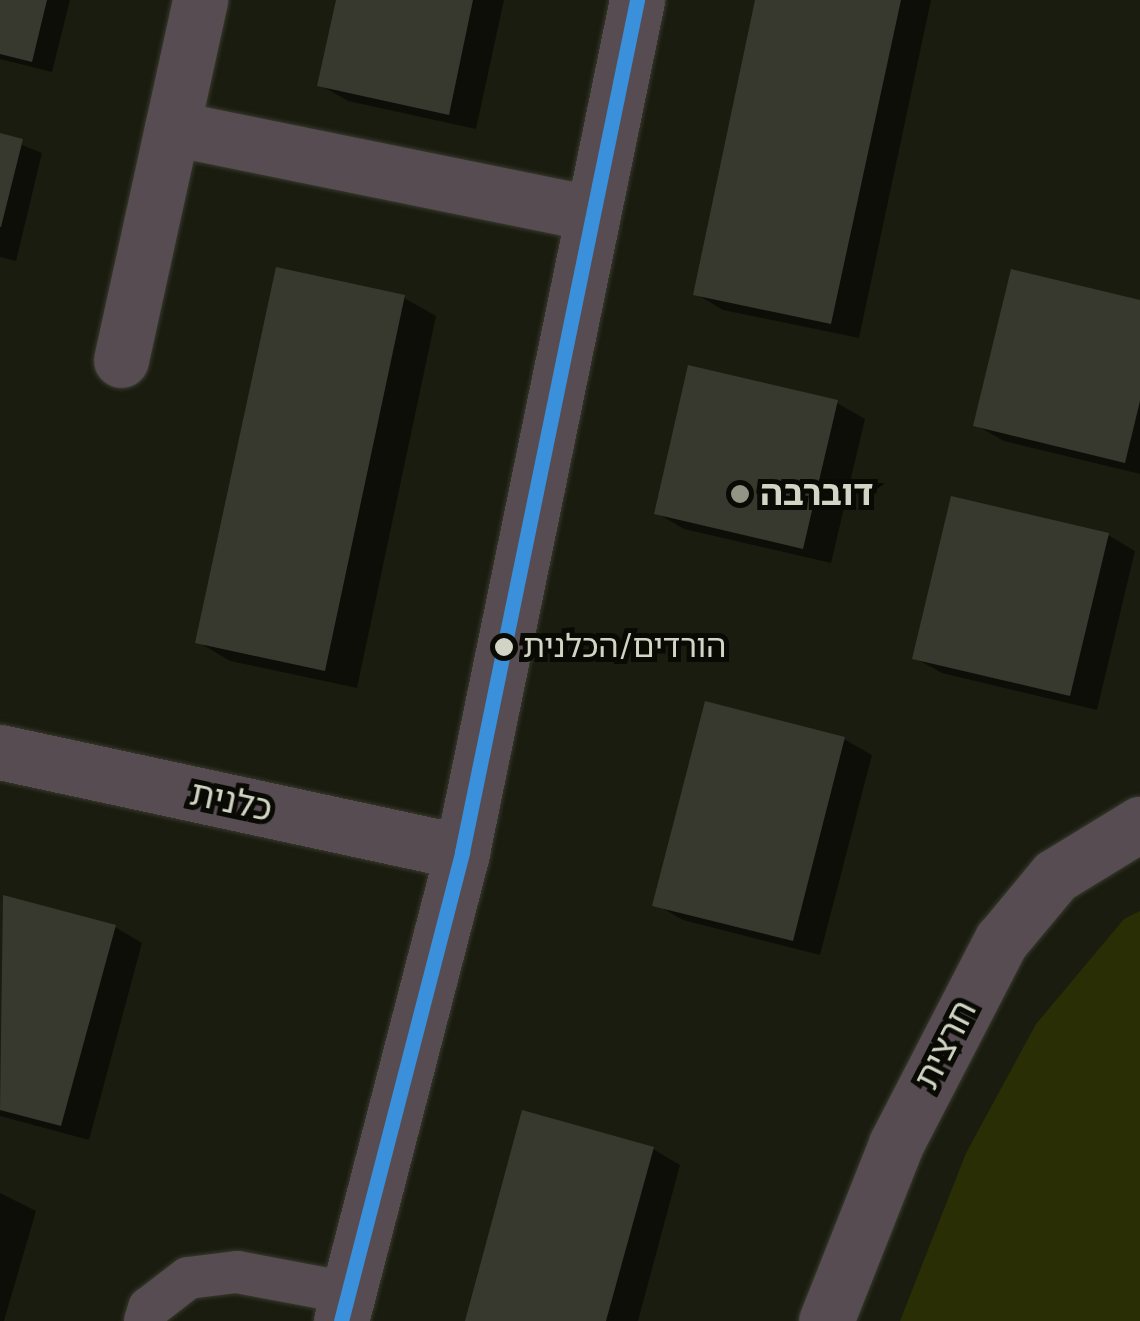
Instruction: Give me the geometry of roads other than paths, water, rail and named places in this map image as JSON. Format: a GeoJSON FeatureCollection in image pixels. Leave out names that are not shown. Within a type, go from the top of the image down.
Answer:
{"type":"FeatureCollection","features":[{"type":"Feature","properties":{"kind":"street"},"geometry":{"type":"LineString","coordinates":[[120,360],[200,0]]}},
{"type":"Feature","properties":{"kind":"street"},"geometry":{"type":"LineString","coordinates":[[344,1307],[462,852],[637,0]]}},
{"type":"Feature","properties":{"kind":"street"},"geometry":{"type":"LineString","coordinates":[[172,128],[591,213]]}},
{"type":"Feature","properties":{"kind":"street","name":"כלנית"},"geometry":{"type":"LineString","coordinates":[[0,752],[462,852]]}},
{"type":"Feature","properties":{"kind":"street","name":"חרצית"},"geometry":{"type":"LineString","coordinates":[[826,1321],[896,1144],[1001,941],[1055,876],[1140,824]]}},
{"type":"Feature","properties":{"kind":"lane"},"geometry":{"type":"LineString","coordinates":[[145,1321],[149,1308],[188,1278],[237,1272],[344,1307]]}},
{"type":"Feature","properties":{"kind":"place","name":"דוברבה"},"geometry":{"type":"Point","coordinates":[740,494]}},
{"type":"Feature","properties":{"kind":"place","name":"הורדים/הכלנית"},"geometry":{"type":"Point","coordinates":[504,647]}}]}
